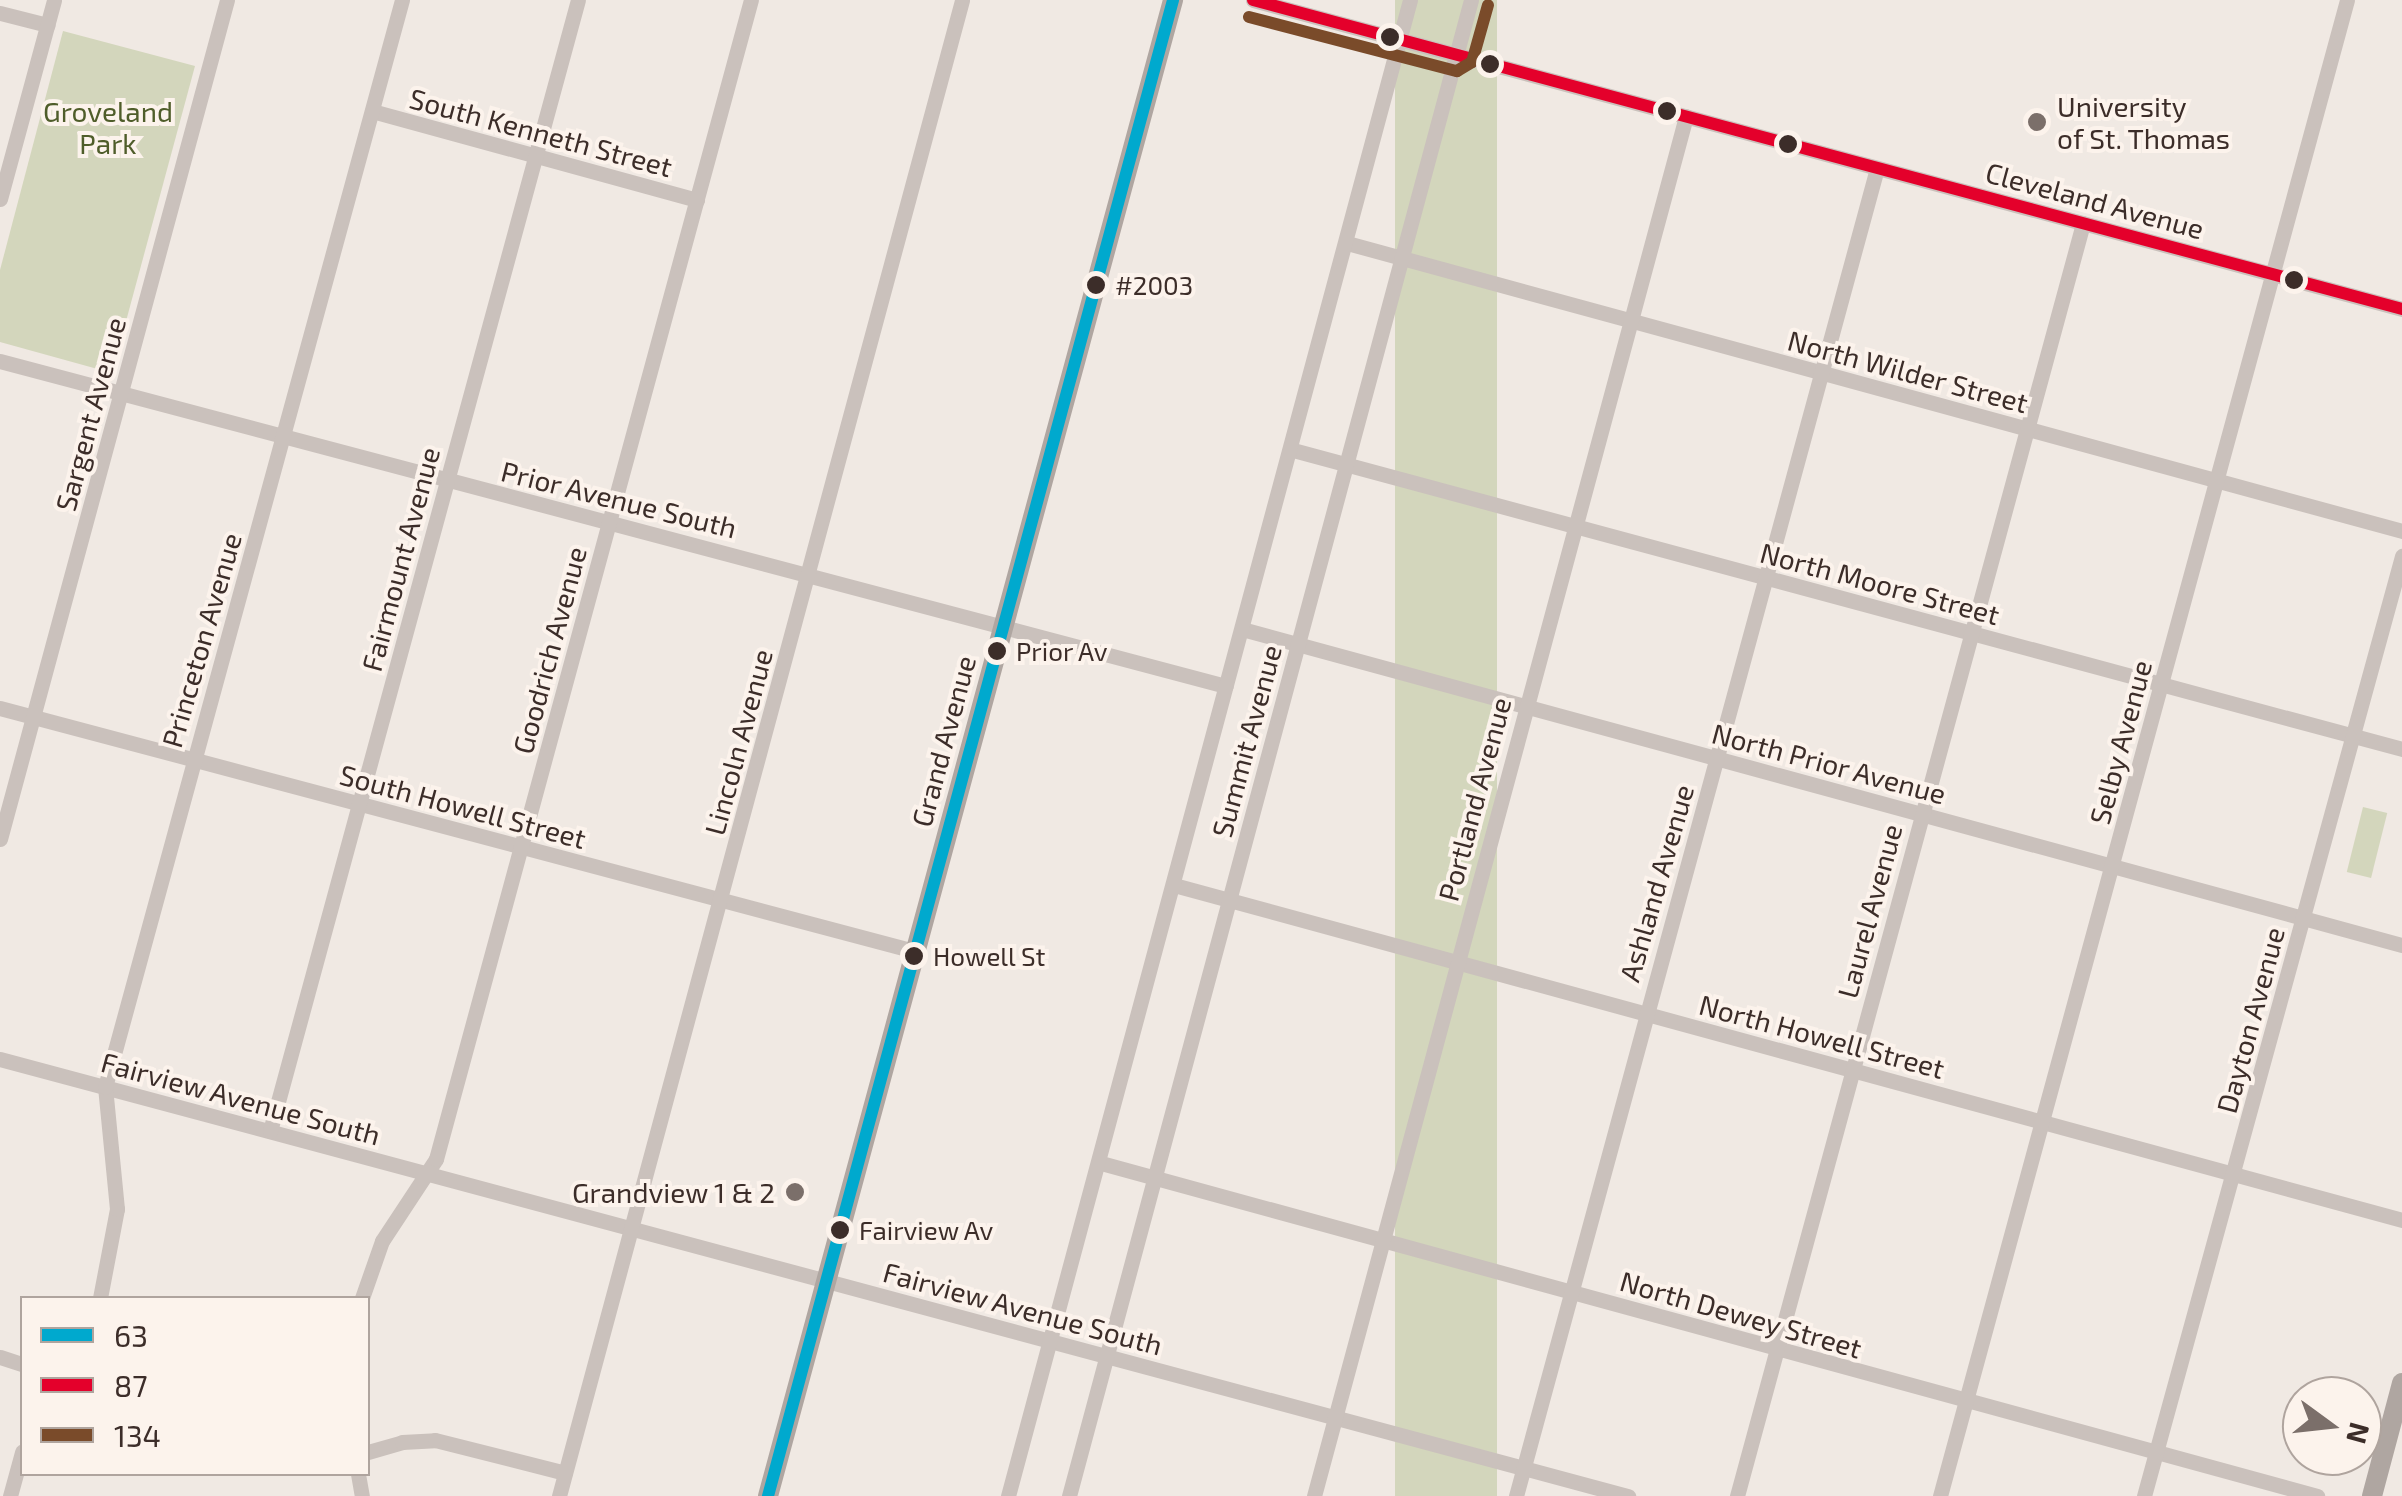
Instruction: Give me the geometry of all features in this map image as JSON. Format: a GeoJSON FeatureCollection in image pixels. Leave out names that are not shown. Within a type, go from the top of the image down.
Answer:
{"type":"FeatureCollection","features":[{"type":"Feature","properties":{"kind":"main road","name":"Grand Avenue"},"geometry":{"type":"LineString","coordinates":[[768,1496],[1174,0]]}},
{"type":"Feature","properties":{"kind":"main road"},"geometry":{"type":"LineString","coordinates":[[2372,1496],[2402,1383]]}},
{"type":"Feature","properties":{"kind":"street"},"geometry":{"type":"LineString","coordinates":[[0,199],[54,0]]}},
{"type":"Feature","properties":{"kind":"street","name":"Sargent Avenue"},"geometry":{"type":"LineString","coordinates":[[0,840],[227,0]]}},
{"type":"Feature","properties":{"kind":"street","name":"Princeton Avenue"},"geometry":{"type":"LineString","coordinates":[[100,1296],[116,1209],[105,1087],[402,0]]}},
{"type":"Feature","properties":{"kind":"street","name":"Fairmount Avenue"},"geometry":{"type":"LineString","coordinates":[[270,1131],[578,0]]}},
{"type":"Feature","properties":{"kind":"street","name":"Goodrich Avenue"},"geometry":{"type":"LineString","coordinates":[[363,1296],[382,1241],[436,1159],[751,0]]}},
{"type":"Feature","properties":{"kind":"street","name":"Lincoln Avenue"},"geometry":{"type":"LineString","coordinates":[[559,1496],[962,0]]}},
{"type":"Feature","properties":{"kind":"street","name":"Cleveland Avenue"},"geometry":{"type":"LineString","coordinates":[[1254,0],[2402,309]]}},
{"type":"Feature","properties":{"kind":"street","name":"Summit Avenue"},"geometry":{"type":"LineString","coordinates":[[1008,1496],[1293,450],[1410,0]]}},
{"type":"Feature","properties":{"kind":"street","name":"Summit Avenue"},"geometry":{"type":"LineString","coordinates":[[1069,1496],[1471,0]]}},
{"type":"Feature","properties":{"kind":"street","name":"Selby Avenue"},"geometry":{"type":"LineString","coordinates":[[1940,1496],[2347,0]]}},
{"type":"Feature","properties":{"kind":"street"},"geometry":{"type":"LineString","coordinates":[[0,13],[47,26]]}},
{"type":"Feature","properties":{"kind":"street","name":"South Kenneth Street"},"geometry":{"type":"LineString","coordinates":[[372,111],[697,200]]}},
{"type":"Feature","properties":{"kind":"street","name":"Portland Avenue"},"geometry":{"type":"LineString","coordinates":[[1314,1496],[1686,116]]}},
{"type":"Feature","properties":{"kind":"street","name":"Ashland Avenue"},"geometry":{"type":"LineString","coordinates":[[1516,1496],[1877,168]]}},
{"type":"Feature","properties":{"kind":"street","name":"Laurel Avenue"},"geometry":{"type":"LineString","coordinates":[[1737,1496],[2083,224]]}},
{"type":"Feature","properties":{"kind":"street","name":"North Wilder Street"},"geometry":{"type":"LineString","coordinates":[[1347,244],[2402,531]]}},
{"type":"Feature","properties":{"kind":"street","name":"Prior Avenue South"},"geometry":{"type":"LineString","coordinates":[[0,361],[1226,686]]}},
{"type":"Feature","properties":{"kind":"street","name":"North Moore Street"},"geometry":{"type":"LineString","coordinates":[[1293,450],[2402,749]]}},
{"type":"Feature","properties":{"kind":"street","name":"Dayton Avenue"},"geometry":{"type":"LineString","coordinates":[[2144,1496],[2402,556]]}},
{"type":"Feature","properties":{"kind":"street","name":"North Prior Avenue"},"geometry":{"type":"LineString","coordinates":[[1242,630],[2402,945]]}},
{"type":"Feature","properties":{"kind":"street","name":"South Howell Street"},"geometry":{"type":"LineString","coordinates":[[0,708],[914,951]]}},
{"type":"Feature","properties":{"kind":"street"},"geometry":{"type":"LineString","coordinates":[[1174,885],[1228,900]]}},
{"type":"Feature","properties":{"kind":"street","name":"North Howell Street"},"geometry":{"type":"LineString","coordinates":[[1228,900],[2402,1220]]}},
{"type":"Feature","properties":{"kind":"street","name":"Fairview Avenue South"},"geometry":{"type":"LineString","coordinates":[[0,1059],[1628,1496]]}},
{"type":"Feature","properties":{"kind":"street","name":"North Dewey Street"},"geometry":{"type":"LineString","coordinates":[[1100,1163],[2317,1496]]}},
{"type":"Feature","properties":{"kind":"street"},"geometry":{"type":"LineString","coordinates":[[370,1451],[402,1442],[435,1440],[566,1473]]}},
{"type":"Feature","properties":{"kind":"street"},"geometry":{"type":"LineString","coordinates":[[10,1496],[20,1459]]}},
{"type":"Feature","properties":{"kind":"green space"},"geometry":{"type":"Polygon","coordinates":[[[1395,0],[1497,0],[1497,1496],[1395,1496],[1395,0]]]}},
{"type":"Feature","properties":{"kind":"green space","name":"Groveland Park"},"geometry":{"type":"Polygon","coordinates":[[[63,31],[195,66],[112,373],[0,342],[0,270],[63,31]]]}},
{"type":"Feature","properties":{"kind":"green space"},"geometry":{"type":"Polygon","coordinates":[[[2363,807],[2387,813],[2371,878],[2347,872],[2363,807]]]}},
{"type":"Feature","properties":{"kind":"transit line","name":"63"},"geometry":{"type":"LineString","coordinates":[[768,1496],[1173,0]]}},
{"type":"Feature","properties":{"kind":"transit line","name":"87"},"geometry":{"type":"LineString","coordinates":[[1253,0],[2402,309]]}},
{"type":"Feature","properties":{"kind":"transit line","name":"134"},"geometry":{"type":"LineString","coordinates":[[1249,17],[1457,71],[1472,62],[1488,5]]}},
{"type":"Feature","properties":{"kind":"place","name":"University of St. Thomas"},"geometry":{"type":"Point","coordinates":[2037,122]}},
{"type":"Feature","properties":{"kind":"place","name":"#2003"},"geometry":{"type":"Point","coordinates":[1096,285]}},
{"type":"Feature","properties":{"kind":"place","name":"Prior Av"},"geometry":{"type":"Point","coordinates":[997,651]}},
{"type":"Feature","properties":{"kind":"place","name":"Howell St"},"geometry":{"type":"Point","coordinates":[914,956]}},
{"type":"Feature","properties":{"kind":"place","name":"Grandview 1 & 2"},"geometry":{"type":"Point","coordinates":[795,1192]}},
{"type":"Feature","properties":{"kind":"place","name":"Fairview Av"},"geometry":{"type":"Point","coordinates":[840,1230]}}]}
